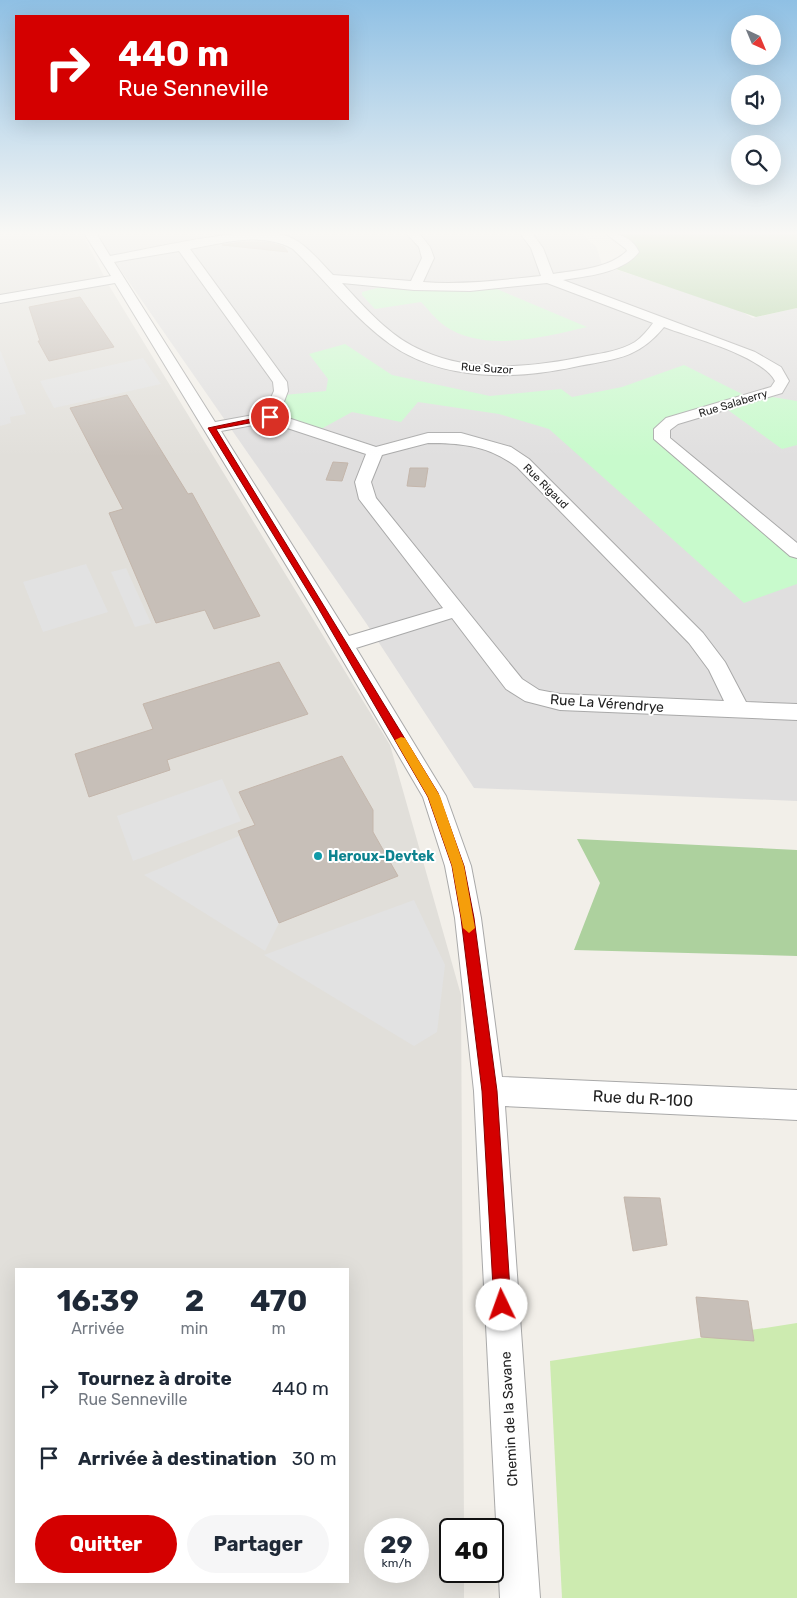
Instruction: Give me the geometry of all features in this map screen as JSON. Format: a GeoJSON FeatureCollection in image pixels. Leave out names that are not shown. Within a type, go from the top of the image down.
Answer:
{"type":"FeatureCollection","features":[{"type":"Feature","properties":{"kind":"street","name":"Chemin de la Savane"},"geometry":{"type":"LineString","coordinates":[[136,308],[344,645],[434,796],[458,866],[468,918],[489,1091],[520,1598]]}},
{"type":"Feature","properties":{"kind":"street"},"geometry":{"type":"LineString","coordinates":[[227,308],[280,382],[282,390],[270,417]]}},
{"type":"Feature","properties":{"kind":"street","name":"Rue Suzor"},"geometry":{"type":"LineString","coordinates":[[362,308],[395,341],[417,353],[448,364],[474,369],[554,368],[619,353],[642,344],[662,322]]}},
{"type":"Feature","properties":{"kind":"street","name":"Rue Salaberry"},"geometry":{"type":"LineString","coordinates":[[624,308],[731,347],[776,370],[782,381],[778,390],[672,421],[662,430],[662,439],[797,552]]}},
{"type":"Feature","properties":{"kind":"street"},"geometry":{"type":"LineString","coordinates":[[211,428],[270,417],[375,452]]}},
{"type":"Feature","properties":{"kind":"street","name":"Rue Rigaud"},"geometry":{"type":"LineString","coordinates":[[375,452],[428,438],[462,438],[505,450],[523,464],[696,638],[718,667],[740,711]]}},
{"type":"Feature","properties":{"kind":"street","name":"Rue La Vérendrye"},"geometry":{"type":"LineString","coordinates":[[375,452],[363,482],[368,499],[514,684],[533,696],[560,702],[797,712]]}},
{"type":"Feature","properties":{"kind":"street"},"geometry":{"type":"LineString","coordinates":[[344,645],[457,610]]}},
{"type":"Feature","properties":{"kind":"street","name":"Rue du R-100"},"geometry":{"type":"LineString","coordinates":[[489,1091],[797,1106]]}},
{"type":"Feature","properties":{"kind":"shaded area"},"geometry":{"type":"Polygon","coordinates":[[[0,308],[122,308],[390,745],[461,995],[464,1518],[439,1518],[439,1583],[464,1583],[464,1598],[0,1598],[0,308]]]}},
{"type":"Feature","properties":{"kind":"shaded area"},"geometry":{"type":"Polygon","coordinates":[[[147,308],[733,308],[753,318],[797,308],[797,801],[474,788],[366,623],[147,308]]]}},
{"type":"Feature","properties":{"kind":"shaded area"},"geometry":{"type":"Polygon","coordinates":[[[0,350],[26,414],[10,417],[11,423],[0,426],[0,350]]]}},
{"type":"Feature","properties":{"kind":"shaded area"},"geometry":{"type":"Polygon","coordinates":[[[143,358],[161,384],[54,408],[40,381],[143,358]]]}},
{"type":"Feature","properties":{"kind":"shaded area"},"geometry":{"type":"Polygon","coordinates":[[[86,564],[108,612],[43,632],[23,582],[86,564]]]}},
{"type":"Feature","properties":{"kind":"shaded area"},"geometry":{"type":"Polygon","coordinates":[[[126,568],[151,623],[135,627],[111,572],[126,568]]]}},
{"type":"Feature","properties":{"kind":"shaded area"},"geometry":{"type":"Polygon","coordinates":[[[222,779],[241,821],[133,861],[117,816],[222,779]]]}},
{"type":"Feature","properties":{"kind":"shaded area"},"geometry":{"type":"Polygon","coordinates":[[[239,836],[279,923],[265,951],[144,875],[239,836]]]}},
{"type":"Feature","properties":{"kind":"shaded area"},"geometry":{"type":"Polygon","coordinates":[[[414,900],[445,965],[437,1032],[414,1046],[264,955],[414,900]]]}},
{"type":"Feature","properties":{"kind":"green space"},"geometry":{"type":"Polygon","coordinates":[[[426,308],[541,308],[587,327],[534,338],[496,341],[477,339],[460,334],[435,318],[426,308]]]}},
{"type":"Feature","properties":{"kind":"green space"},"geometry":{"type":"Polygon","coordinates":[[[728,308],[797,308],[797,308],[756,317],[728,308]]]}},
{"type":"Feature","properties":{"kind":"green space"},"geometry":{"type":"Polygon","coordinates":[[[345,344],[392,375],[490,396],[561,389],[572,397],[622,387],[684,365],[748,397],[665,421],[657,440],[797,559],[797,584],[744,603],[549,429],[499,414],[418,402],[401,422],[352,412],[321,429],[272,413],[284,395],[326,391],[328,379],[309,354],[345,344]]]}},
{"type":"Feature","properties":{"kind":"green space"},"geometry":{"type":"Polygon","coordinates":[[[772,397],[797,401],[797,445],[782,449],[728,410],[772,397]]]}},
{"type":"Feature","properties":{"kind":"green space"},"geometry":{"type":"Polygon","coordinates":[[[577,839],[797,850],[797,956],[574,950],[600,883],[577,839]]]}},
{"type":"Feature","properties":{"kind":"green space"},"geometry":{"type":"Polygon","coordinates":[[[797,1323],[797,1598],[562,1598],[550,1361],[797,1323]]]}},
{"type":"Feature","properties":{"kind":"building"},"geometry":{"type":"Polygon","coordinates":[[[29,308],[87,308],[114,347],[49,361],[38,341],[40,341],[29,308]]]}},
{"type":"Feature","properties":{"kind":"building"},"geometry":{"type":"Polygon","coordinates":[[[127,395],[188,494],[192,493],[260,616],[214,629],[205,610],[156,623],[109,513],[123,509],[70,408],[127,395]]]}},
{"type":"Feature","properties":{"kind":"building"},"geometry":{"type":"Polygon","coordinates":[[[333,462],[348,463],[342,481],[326,480],[333,462]]]}},
{"type":"Feature","properties":{"kind":"building"},"geometry":{"type":"Polygon","coordinates":[[[410,468],[428,468],[425,487],[407,486],[410,468]]]}},
{"type":"Feature","properties":{"kind":"building"},"geometry":{"type":"Polygon","coordinates":[[[279,662],[308,714],[167,760],[170,770],[89,797],[75,754],[153,729],[143,704],[279,662]]]}},
{"type":"Feature","properties":{"kind":"building","name":"Heroux-Devtek"},"geometry":{"type":"Polygon","coordinates":[[[342,756],[373,810],[373,832],[398,876],[279,923],[238,831],[255,825],[239,792],[342,756]]]}},
{"type":"Feature","properties":{"kind":"building"},"geometry":{"type":"Polygon","coordinates":[[[624,1197],[660,1198],[667,1245],[633,1251],[624,1197]]]}},
{"type":"Feature","properties":{"kind":"building"},"geometry":{"type":"Polygon","coordinates":[[[696,1297],[748,1301],[754,1341],[701,1337],[696,1297]]]}},
{"type":"Feature","properties":{"kind":"slow traffic"},"geometry":{"type":"LineString","coordinates":[[401,740],[434,796],[458,866],[469,928]]}},
{"type":"Feature","properties":{"kind":"place","name":"Heroux-Devtek"},"geometry":{"type":"Point","coordinates":[318,856]}},
{"type":"Feature","properties":{"kind":"route"},"geometry":{"type":"LineString","coordinates":[[270,417],[211,428],[321,606],[434,796],[458,866],[468,918],[489,1091],[502,1305]]}}]}
